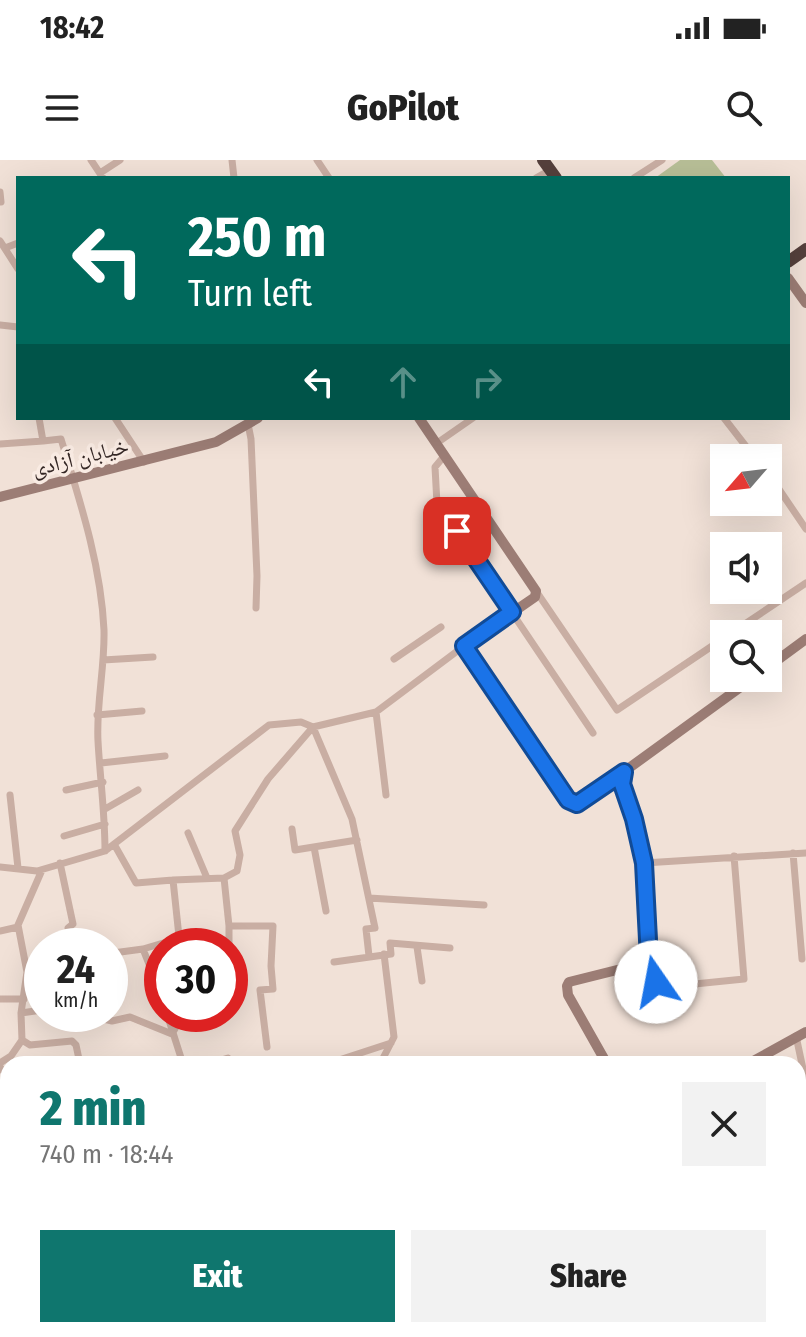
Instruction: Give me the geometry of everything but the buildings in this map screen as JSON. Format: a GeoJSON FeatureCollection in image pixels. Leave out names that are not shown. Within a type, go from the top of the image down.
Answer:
{"type":"FeatureCollection","features":[{"type":"Feature","properties":{"kind":"street"},"geometry":{"type":"LineString","coordinates":[[91,160],[101,176],[120,160]]}},
{"type":"Feature","properties":{"kind":"street"},"geometry":{"type":"LineString","coordinates":[[637,176],[662,160]]}},
{"type":"Feature","properties":{"kind":"street"},"geometry":{"type":"LineString","coordinates":[[0,192],[1,202]]}},
{"type":"Feature","properties":{"kind":"street"},"geometry":{"type":"LineString","coordinates":[[2,245],[16,266]]}},
{"type":"Feature","properties":{"kind":"street"},"geometry":{"type":"LineString","coordinates":[[790,281],[806,303]]}},
{"type":"Feature","properties":{"kind":"street"},"geometry":{"type":"LineString","coordinates":[[39,420],[43,441]]}},
{"type":"Feature","properties":{"kind":"street"},"geometry":{"type":"LineString","coordinates":[[116,420],[144,462]]}},
{"type":"Feature","properties":{"kind":"street"},"geometry":{"type":"LineString","coordinates":[[420,420],[617,710],[710,647]]}},
{"type":"Feature","properties":{"kind":"street"},"geometry":{"type":"LineString","coordinates":[[437,443],[470,420]]}},
{"type":"Feature","properties":{"kind":"street"},"geometry":{"type":"LineString","coordinates":[[726,420],[744,444]]}},
{"type":"Feature","properties":{"kind":"street"},"geometry":{"type":"LineString","coordinates":[[253,421],[256,608]]}},
{"type":"Feature","properties":{"kind":"street","name":"خیابان آزادی"},"geometry":{"type":"LineString","coordinates":[[0,497],[216,442],[253,421]]}},
{"type":"Feature","properties":{"kind":"street"},"geometry":{"type":"LineString","coordinates":[[0,444],[61,439],[98,569],[104,632],[97,715],[105,809],[105,851]]}},
{"type":"Feature","properties":{"kind":"street"},"geometry":{"type":"LineString","coordinates":[[437,504],[435,467],[445,455]]}},
{"type":"Feature","properties":{"kind":"street"},"geometry":{"type":"LineString","coordinates":[[782,494],[806,529]]}},
{"type":"Feature","properties":{"kind":"street"},"geometry":{"type":"LineString","coordinates":[[451,533],[457,531],[593,733]]}},
{"type":"Feature","properties":{"kind":"street"},"geometry":{"type":"LineString","coordinates":[[751,620],[806,583]]}},
{"type":"Feature","properties":{"kind":"street"},"geometry":{"type":"LineString","coordinates":[[114,844],[136,883],[224,878],[237,871],[240,855],[235,831],[268,779],[313,727],[376,712],[535,597],[536,591]]}},
{"type":"Feature","properties":{"kind":"street"},"geometry":{"type":"LineString","coordinates":[[394,659],[441,627]]}},
{"type":"Feature","properties":{"kind":"street"},"geometry":{"type":"LineString","coordinates":[[782,657],[806,639]]}},
{"type":"Feature","properties":{"kind":"street"},"geometry":{"type":"LineString","coordinates":[[464,646],[568,800],[577,804],[616,783],[624,772],[734,692]]}},
{"type":"Feature","properties":{"kind":"street"},"geometry":{"type":"LineString","coordinates":[[103,660],[153,657]]}},
{"type":"Feature","properties":{"kind":"street"},"geometry":{"type":"LineString","coordinates":[[97,715],[142,711]]}},
{"type":"Feature","properties":{"kind":"street"},"geometry":{"type":"LineString","coordinates":[[376,712],[386,795]]}},
{"type":"Feature","properties":{"kind":"street"},"geometry":{"type":"LineString","coordinates":[[0,867],[42,870],[105,851],[269,725],[301,722],[313,727],[352,819],[375,928],[366,929],[369,956]]}},
{"type":"Feature","properties":{"kind":"street"},"geometry":{"type":"LineString","coordinates":[[101,763],[165,756]]}},
{"type":"Feature","properties":{"kind":"street"},"geometry":{"type":"LineString","coordinates":[[66,790],[103,782]]}},
{"type":"Feature","properties":{"kind":"street"},"geometry":{"type":"LineString","coordinates":[[616,783],[634,819],[644,863],[649,959],[656,982],[665,987],[744,979],[734,856]]}},
{"type":"Feature","properties":{"kind":"street"},"geometry":{"type":"LineString","coordinates":[[105,809],[138,790]]}},
{"type":"Feature","properties":{"kind":"street"},"geometry":{"type":"LineString","coordinates":[[10,795],[18,868]]}},
{"type":"Feature","properties":{"kind":"street"},"geometry":{"type":"LineString","coordinates":[[64,836],[105,824]]}},
{"type":"Feature","properties":{"kind":"street"},"geometry":{"type":"LineString","coordinates":[[292,829],[295,850],[357,840]]}},
{"type":"Feature","properties":{"kind":"street"},"geometry":{"type":"LineString","coordinates":[[188,833],[207,878]]}},
{"type":"Feature","properties":{"kind":"street"},"geometry":{"type":"LineString","coordinates":[[314,847],[326,911]]}},
{"type":"Feature","properties":{"kind":"street"},"geometry":{"type":"LineString","coordinates":[[793,853],[802,959]]}},
{"type":"Feature","properties":{"kind":"street"},"geometry":{"type":"LineString","coordinates":[[644,863],[806,853]]}},
{"type":"Feature","properties":{"kind":"street"},"geometry":{"type":"LineString","coordinates":[[60,863],[73,924],[68,928]]}},
{"type":"Feature","properties":{"kind":"street"},"geometry":{"type":"LineString","coordinates":[[24,957],[18,927],[24,906],[42,870]]}},
{"type":"Feature","properties":{"kind":"street"},"geometry":{"type":"LineString","coordinates":[[224,878],[229,926],[273,926],[273,989],[260,990],[267,1047]]}},
{"type":"Feature","properties":{"kind":"street"},"geometry":{"type":"LineString","coordinates":[[173,880],[178,928]]}},
{"type":"Feature","properties":{"kind":"street"},"geometry":{"type":"LineString","coordinates":[[369,898],[484,905]]}},
{"type":"Feature","properties":{"kind":"street"},"geometry":{"type":"LineString","coordinates":[[0,931],[18,927]]}},
{"type":"Feature","properties":{"kind":"street"},"geometry":{"type":"LineString","coordinates":[[334,962],[391,954],[390,943],[450,948]]}},
{"type":"Feature","properties":{"kind":"street"},"geometry":{"type":"LineString","coordinates":[[417,947],[422,981]]}},
{"type":"Feature","properties":{"kind":"street"},"geometry":{"type":"LineString","coordinates":[[128,951],[143,949]]}},
{"type":"Feature","properties":{"kind":"street"},"geometry":{"type":"LineString","coordinates":[[384,954],[394,1037],[384,1056]]}},
{"type":"Feature","properties":{"kind":"street"},"geometry":{"type":"LineString","coordinates":[[602,1056],[568,995],[567,986],[569,982],[645,963],[649,959]]}},
{"type":"Feature","properties":{"kind":"street"},"geometry":{"type":"LineString","coordinates":[[0,999],[24,999],[22,1040],[11,1056]]}},
{"type":"Feature","properties":{"kind":"street"},"geometry":{"type":"LineString","coordinates":[[128,1017],[172,1034],[180,1056]]}},
{"type":"Feature","properties":{"kind":"street"},"geometry":{"type":"LineString","coordinates":[[762,1056],[801,1034],[803,1056]]}},
{"type":"Feature","properties":{"kind":"street"},"geometry":{"type":"LineString","coordinates":[[22,1040],[30,1045],[72,1041],[78,1056]]}},
{"type":"Feature","properties":{"kind":"street"},"geometry":{"type":"LineString","coordinates":[[351,1056],[391,1043]]}},
{"type":"Feature","properties":{"kind":"green space"},"geometry":{"type":"Polygon","coordinates":[[[680,160],[712,160],[724,176],[658,176],[680,160]]]}},
{"type":"Feature","properties":{"kind":"route"},"geometry":{"type":"LineString","coordinates":[[457,531],[512,612],[464,646],[568,800],[577,804],[585,800],[624,772],[622,784],[644,863],[649,959],[656,982]]}}]}
